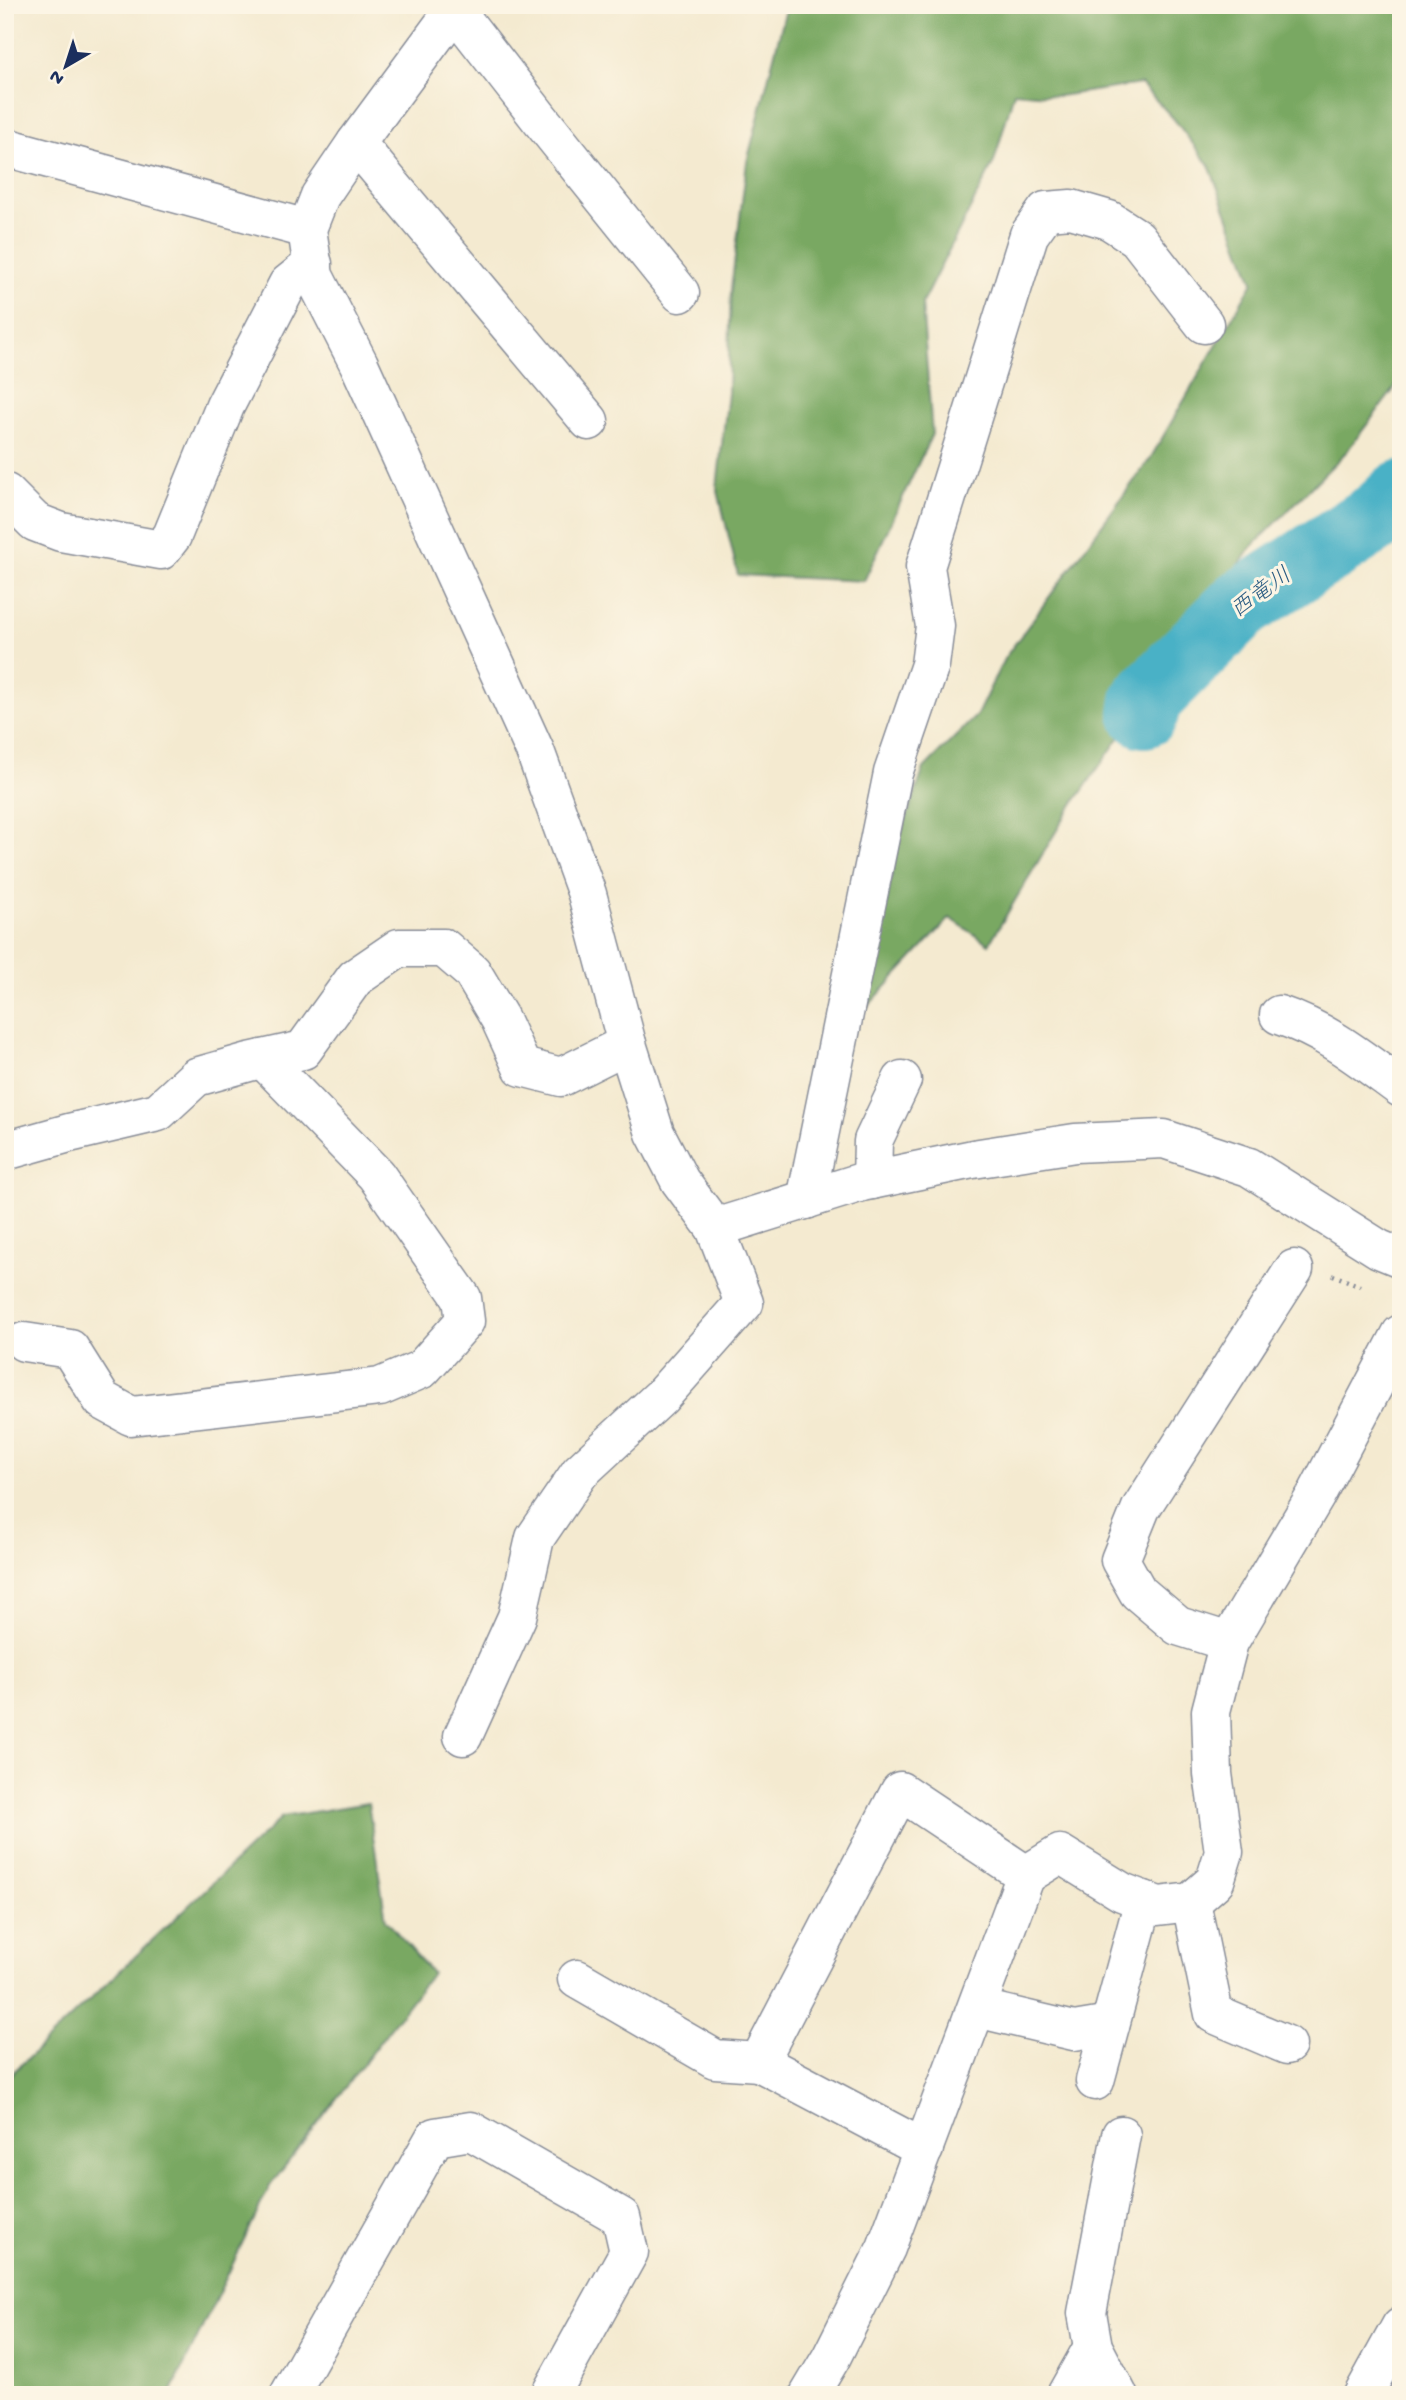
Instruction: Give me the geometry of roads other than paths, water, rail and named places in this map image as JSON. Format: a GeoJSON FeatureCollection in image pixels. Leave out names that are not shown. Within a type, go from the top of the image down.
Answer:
{"type":"FeatureCollection","features":[{"type":"Feature","properties":{"kind":"street"},"geometry":{"type":"LineString","coordinates":[[463,1736],[517,1617],[535,1538],[580,1472],[661,1397],[744,1303],[715,1228],[680,1181],[655,1133],[627,1044],[587,894],[535,751],[359,364],[314,276],[310,247],[320,197],[356,143],[457,7],[540,119],[680,293]]}},
{"type":"Feature","properties":{"kind":"street"},"geometry":{"type":"LineString","coordinates":[[356,143],[589,421]]}},
{"type":"Feature","properties":{"kind":"street"},"geometry":{"type":"LineString","coordinates":[[5,148],[310,247]]}},
{"type":"Feature","properties":{"kind":"street"},"geometry":{"type":"LineString","coordinates":[[806,1200],[893,773],[930,665],[935,626],[925,567],[1029,235],[1046,211],[1071,209],[1109,220],[1137,238],[1204,324]]}},
{"type":"Feature","properties":{"kind":"street"},"geometry":{"type":"LineString","coordinates":[[6,492],[35,522],[61,532],[161,550],[172,536],[225,406],[310,247]]}},
{"type":"Feature","properties":{"kind":"street"},"geometry":{"type":"LineString","coordinates":[[5,1151],[158,1112],[196,1077],[303,1050],[355,978],[399,948],[444,948],[472,972],[500,1019],[522,1067],[561,1077],[627,1044]]}},
{"type":"Feature","properties":{"kind":"street"},"geometry":{"type":"LineString","coordinates":[[1279,1015],[1307,1024],[1336,1040],[1401,1087]]}},
{"type":"Feature","properties":{"kind":"street"},"geometry":{"type":"LineString","coordinates":[[24,1342],[70,1349],[102,1400],[131,1416],[380,1387],[422,1368],[465,1321],[462,1298],[376,1175],[263,1059]]}},
{"type":"Feature","properties":{"kind":"street"},"geometry":{"type":"LineString","coordinates":[[872,1180],[873,1141],[902,1080]]}},
{"type":"Feature","properties":{"kind":"street"},"geometry":{"type":"LineString","coordinates":[[715,1228],[872,1180],[973,1159],[1075,1143],[1164,1139],[1249,1167],[1379,1249],[1401,1258]]}},
{"type":"Feature","properties":{"kind":"street"},"geometry":{"type":"LineString","coordinates":[[1229,1642],[1178,1626],[1139,1592],[1120,1560],[1142,1508],[1294,1269]]}},
{"type":"Feature","properties":{"kind":"street"},"geometry":{"type":"LineString","coordinates":[[809,2395],[831,2358],[886,2248],[1026,1875],[1060,1854],[1122,1892],[1158,1906],[1191,1902],[1215,1881],[1224,1852],[1213,1774],[1210,1711],[1229,1642],[1316,1495],[1401,1334]]}},
{"type":"Feature","properties":{"kind":"street"},"geometry":{"type":"LineString","coordinates":[[759,2062],[900,1791],[1026,1875]]}},
{"type":"Feature","properties":{"kind":"street"},"geometry":{"type":"LineString","coordinates":[[1095,2081],[1144,1900]]}},
{"type":"Feature","properties":{"kind":"street"},"geometry":{"type":"LineString","coordinates":[[1191,1902],[1214,2014],[1287,2045]]}},
{"type":"Feature","properties":{"kind":"street"},"geometry":{"type":"LineString","coordinates":[[577,1979],[715,2059],[759,2062],[924,2149]]}},
{"type":"Feature","properties":{"kind":"street"},"geometry":{"type":"LineString","coordinates":[[977,2008],[1074,2031],[1110,2025]]}},
{"type":"Feature","properties":{"kind":"street"},"geometry":{"type":"LineString","coordinates":[[289,2395],[435,2137],[471,2131],[621,2217],[629,2252],[550,2395]]}},
{"type":"Feature","properties":{"kind":"street"},"geometry":{"type":"LineString","coordinates":[[1118,2395],[1093,2347],[1087,2313],[1121,2135]]}},
{"type":"Feature","properties":{"kind":"street"},"geometry":{"type":"LineString","coordinates":[[1363,2395],[1401,2326]]}},
{"type":"Feature","properties":{"kind":"street"},"geometry":{"type":"LineString","coordinates":[[1066,2395],[1093,2347]]}},
{"type":"Feature","properties":{"kind":"waterway","name":"西竜川"},"geometry":{"type":"LineString","coordinates":[[1144,713],[1146,700],[1242,604],[1380,515],[1401,495]]}}]}
